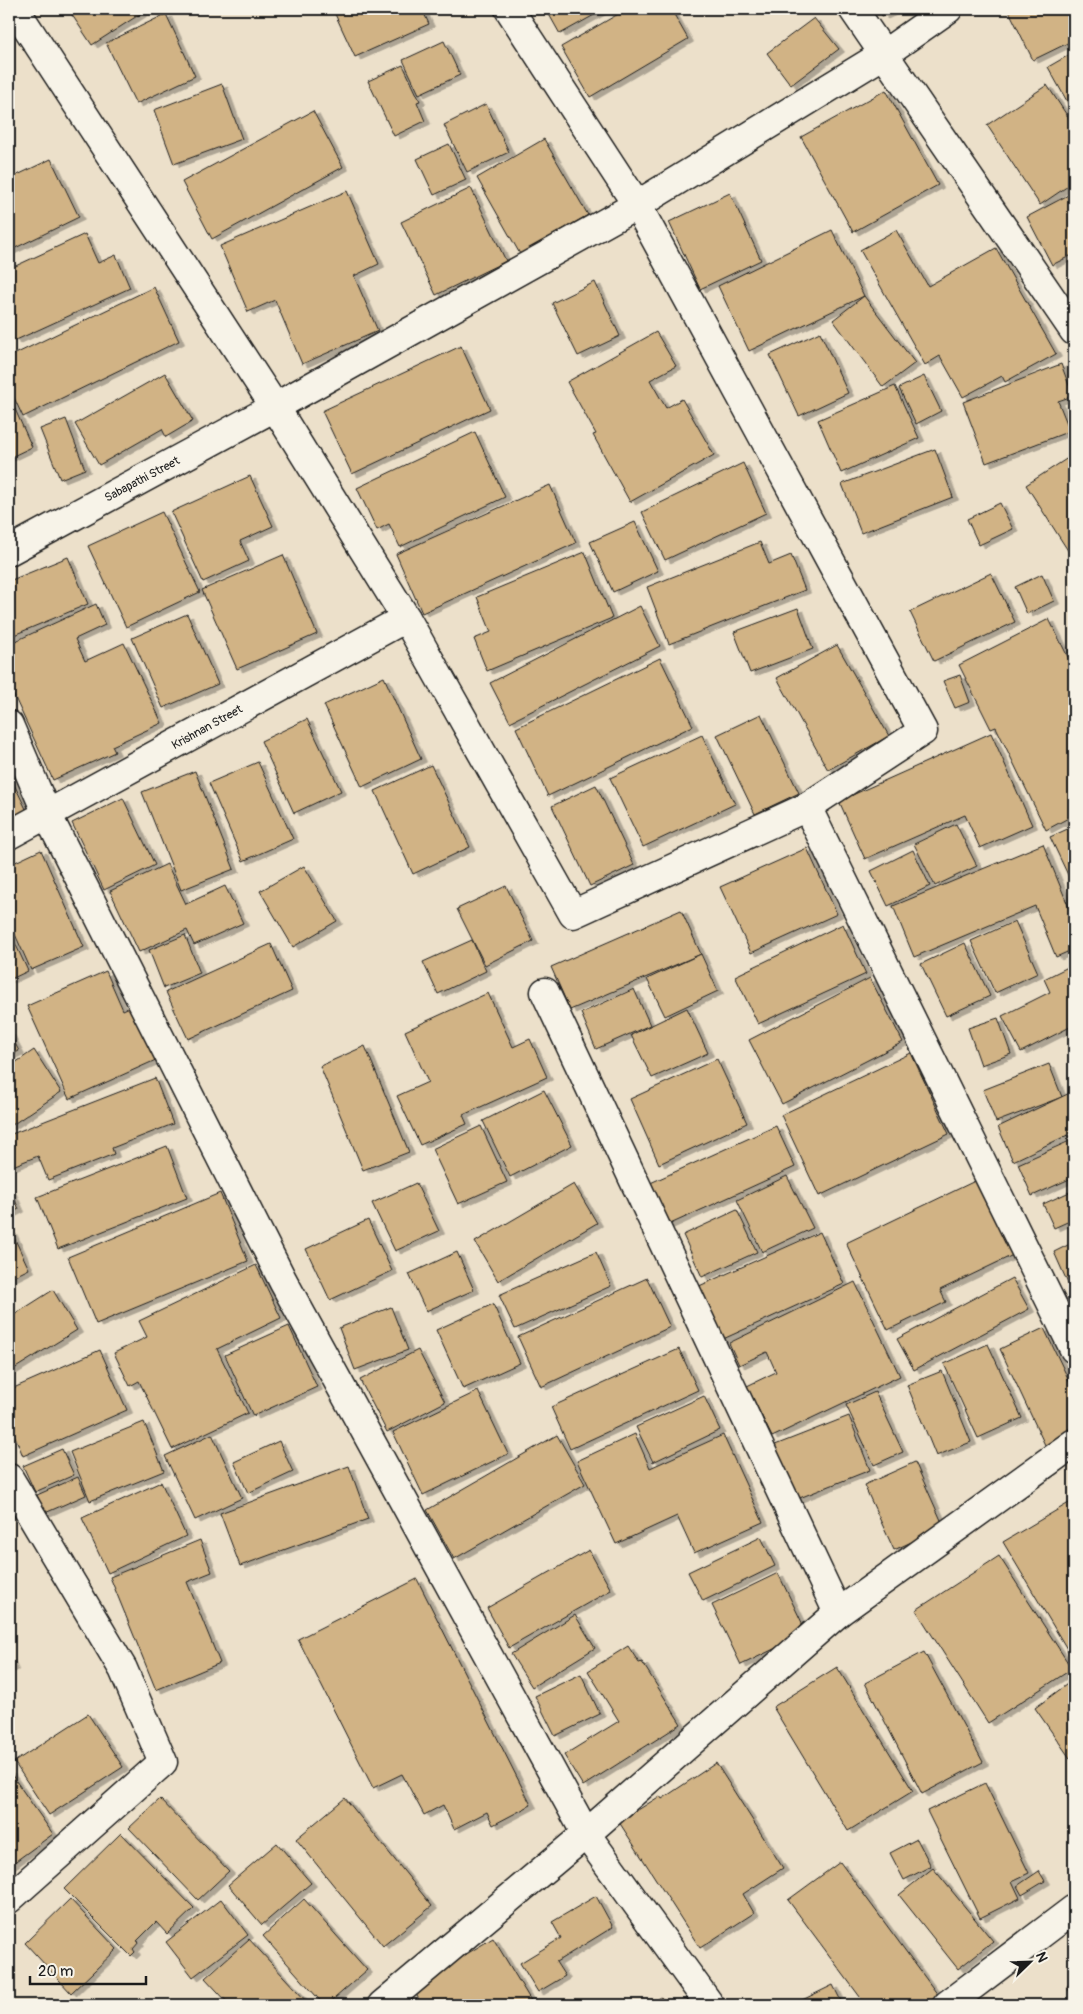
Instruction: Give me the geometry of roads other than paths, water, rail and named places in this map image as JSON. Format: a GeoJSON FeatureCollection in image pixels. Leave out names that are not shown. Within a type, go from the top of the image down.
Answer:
{"type":"FeatureCollection","features":[{"type":"Feature","properties":{"kind":"street"},"geometry":{"type":"LineString","coordinates":[[15,9],[275,407],[406,618],[573,914],[807,807],[923,731],[637,205],[509,9]]}},
{"type":"Feature","properties":{"kind":"street"},"geometry":{"type":"LineString","coordinates":[[853,9],[1074,331]]}},
{"type":"Feature","properties":{"kind":"street","name":"Sabapathi Street"},"geometry":{"type":"LineString","coordinates":[[9,551],[275,407],[637,205],[884,54],[948,9]]}},
{"type":"Feature","properties":{"kind":"street","name":"Krishnan Street"},"geometry":{"type":"LineString","coordinates":[[9,835],[406,618]]}},
{"type":"Feature","properties":{"kind":"street"},"geometry":{"type":"LineString","coordinates":[[9,725],[47,814],[283,1281],[586,1834],[710,2005]]}},
{"type":"Feature","properties":{"kind":"street"},"geometry":{"type":"LineString","coordinates":[[807,807],[1074,1349]]}},
{"type":"Feature","properties":{"kind":"street"},"geometry":{"type":"LineString","coordinates":[[545,992],[838,1613]]}},
{"type":"Feature","properties":{"kind":"street"},"geometry":{"type":"LineString","coordinates":[[382,2005],[586,1834],[838,1613],[1074,1443]]}},
{"type":"Feature","properties":{"kind":"street"},"geometry":{"type":"LineString","coordinates":[[9,1478],[123,1669],[163,1762],[9,1899]]}},
{"type":"Feature","properties":{"kind":"street"},"geometry":{"type":"LineString","coordinates":[[947,2005],[1074,1909]]}}]}
